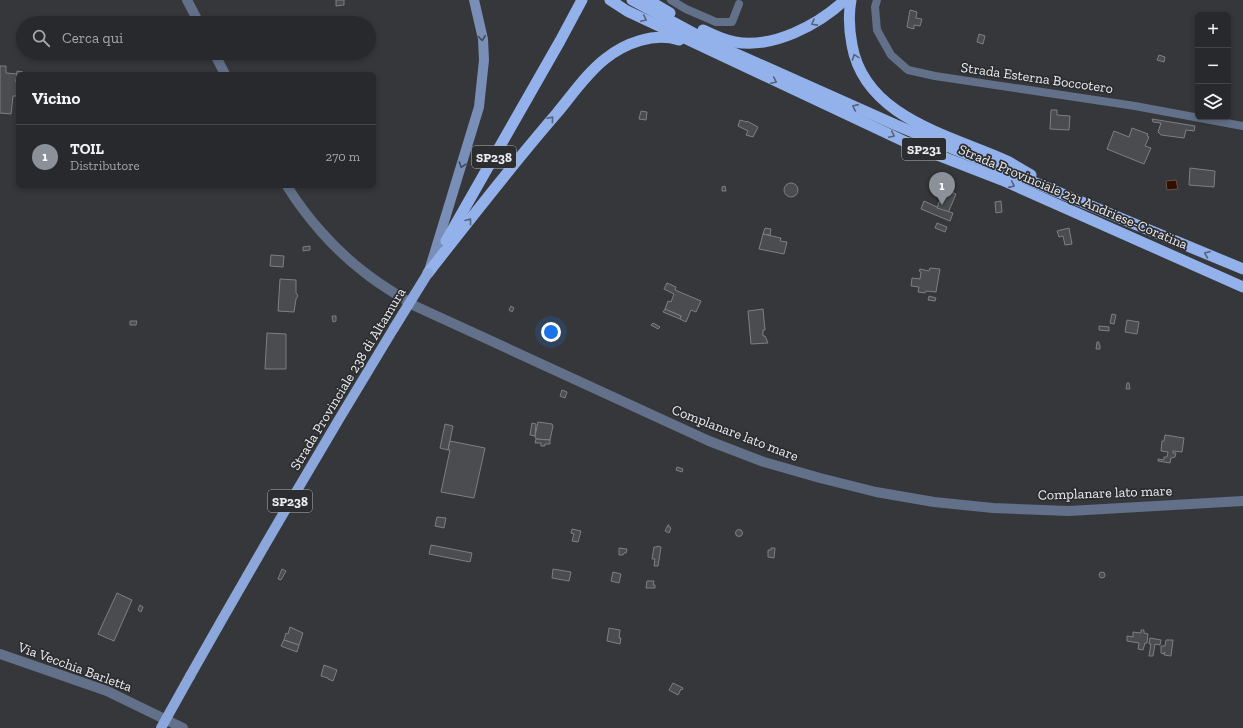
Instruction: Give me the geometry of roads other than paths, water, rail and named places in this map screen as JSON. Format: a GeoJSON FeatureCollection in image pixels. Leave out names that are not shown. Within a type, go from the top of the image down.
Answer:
{"type":"FeatureCollection","features":[{"type":"Feature","properties":{"kind":"highway","name":"SP238"},"geometry":{"type":"LineString","coordinates":[[428,273],[582,0]]}},
{"type":"Feature","properties":{"kind":"highway","name":"Strada Provinciale 231 Andriese-Coratina"},"geometry":{"type":"LineString","coordinates":[[610,0],[627,11],[912,145],[1002,180],[1243,287]]}},
{"type":"Feature","properties":{"kind":"highway","name":"Strada Provinciale 231 Andriese-Coratina"},"geometry":{"type":"LineString","coordinates":[[632,0],[714,44],[896,125],[1243,269]]}},
{"type":"Feature","properties":{"kind":"highway"},"geometry":{"type":"LineString","coordinates":[[648,0],[716,37],[736,42],[754,42],[775,39],[813,24],[834,10],[845,0]]}},
{"type":"Feature","properties":{"kind":"highway"},"geometry":{"type":"LineString","coordinates":[[852,0],[848,25],[853,54],[866,80],[883,100],[915,123],[1009,162],[1056,192]]}},
{"type":"Feature","properties":{"kind":"highway"},"geometry":{"type":"LineString","coordinates":[[428,273],[534,139],[590,73],[605,59],[621,48],[639,40],[658,38],[677,39],[731,60]]}},
{"type":"Feature","properties":{"kind":"main road"},"geometry":{"type":"LineString","coordinates":[[428,273],[479,107],[484,60],[481,28],[474,0]]}},
{"type":"Feature","properties":{"kind":"main road","name":"Strada Provinciale 238 di Altamura"},"geometry":{"type":"LineString","coordinates":[[161,728],[249,571],[428,273]]}},
{"type":"Feature","properties":{"kind":"street"},"geometry":{"type":"LineString","coordinates":[[187,0],[195,16]]}},
{"type":"Feature","properties":{"kind":"street"},"geometry":{"type":"LineString","coordinates":[[671,0],[686,9],[716,22],[732,22],[739,4]]}},
{"type":"Feature","properties":{"kind":"street","name":"Strada Esterna Boccotero"},"geometry":{"type":"LineString","coordinates":[[877,0],[875,7],[877,30],[892,55],[908,70],[935,76],[1135,106],[1243,126]]}},
{"type":"Feature","properties":{"kind":"street"},"geometry":{"type":"LineString","coordinates":[[218,60],[224,72]]}},
{"type":"Feature","properties":{"kind":"street","name":"Complanare lato mare"},"geometry":{"type":"LineString","coordinates":[[288,188],[317,226],[347,258],[380,285],[415,306],[654,417],[709,441],[764,462],[876,492],[934,502],[993,508],[1068,511],[1243,502]]}},
{"type":"Feature","properties":{"kind":"street","name":"Via Vecchia Barletta"},"geometry":{"type":"LineString","coordinates":[[0,654],[108,691],[183,728]]}},
{"type":"Feature","properties":{"kind":"place","name":"TOIL"},"geometry":{"type":"Point","coordinates":[942,205]}}]}
